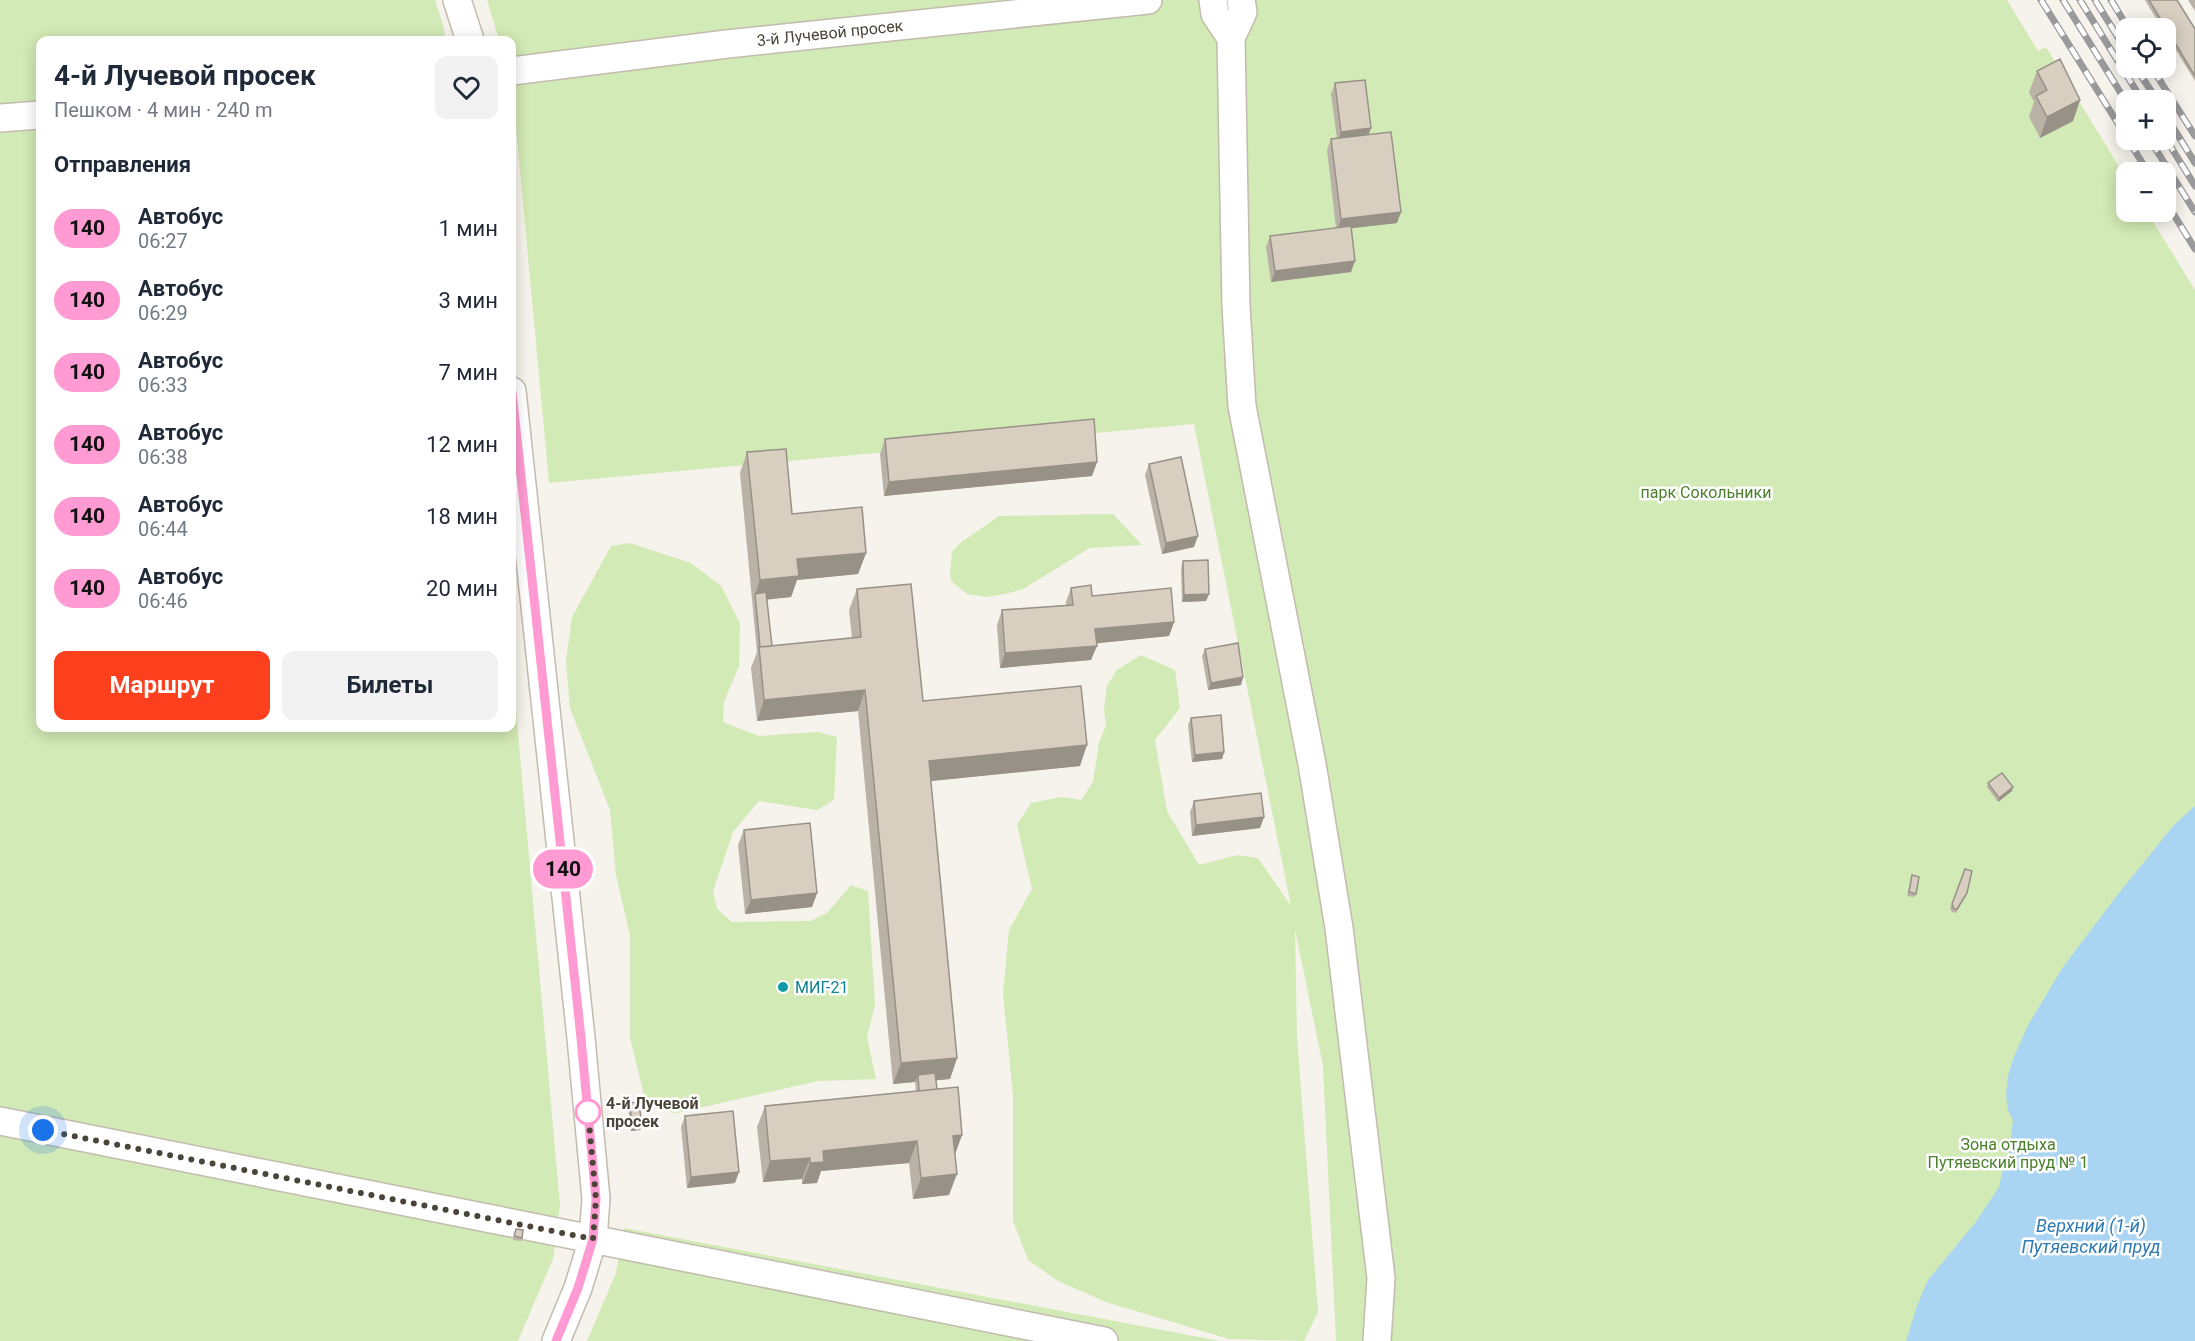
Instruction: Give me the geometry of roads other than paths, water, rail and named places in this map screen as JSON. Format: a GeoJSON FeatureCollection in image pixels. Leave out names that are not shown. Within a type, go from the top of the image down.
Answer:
{"type":"FeatureCollection","features":[{"type":"Feature","properties":{"kind":"street"},"geometry":{"type":"LineString","coordinates":[[458,0],[469,36]]}},
{"type":"Feature","properties":{"kind":"street","name":"3-й Лучевой просек"},"geometry":{"type":"LineString","coordinates":[[516,70],[727,44],[1148,0]]}},
{"type":"Feature","properties":{"kind":"street"},"geometry":{"type":"LineString","coordinates":[[1213,0],[1215,14],[1231,38]]}},
{"type":"Feature","properties":{"kind":"street"},"geometry":{"type":"LineString","coordinates":[[1241,0],[1243,12],[1231,38],[1236,306],[1242,406],[1312,764],[1339,928],[1381,1278],[1377,1341]]}},
{"type":"Feature","properties":{"kind":"street"},"geometry":{"type":"LineString","coordinates":[[0,118],[36,115]]}},
{"type":"Feature","properties":{"kind":"street"},"geometry":{"type":"LineString","coordinates":[[516,429],[596,1199],[593,1239],[578,1288],[555,1341]]}},
{"type":"Feature","properties":{"kind":"street"},"geometry":{"type":"LineString","coordinates":[[0,1121],[1104,1341]]}},
{"type":"Feature","properties":{"kind":"water","name":"Верхний (1-й) Путяевский пруд"},"geometry":{"type":"Polygon","coordinates":[[[2195,806],[2195,1341],[1906,1341],[1928,1280],[1975,1223],[1999,1187],[2008,1161],[2013,1120],[2008,1110],[2006,1095],[2008,1076],[2027,1027],[2063,967],[2115,898],[2174,825],[2195,806]]]}},
{"type":"Feature","properties":{"kind":"railway"},"geometry":{"type":"LineString","coordinates":[[2041,0],[2116,120]]}},
{"type":"Feature","properties":{"kind":"railway"},"geometry":{"type":"LineString","coordinates":[[2063,0],[2119,90]]}},
{"type":"Feature","properties":{"kind":"railway"},"geometry":{"type":"LineString","coordinates":[[2080,0],[2136,90]]}},
{"type":"Feature","properties":{"kind":"railway"},"geometry":{"type":"LineString","coordinates":[[2095,0],[2116,34]]}},
{"type":"Feature","properties":{"kind":"railway"},"geometry":{"type":"LineString","coordinates":[[2111,0],[2122,18]]}},
{"type":"Feature","properties":{"kind":"railway"},"geometry":{"type":"LineString","coordinates":[[2143,78],[2150,90]]}},
{"type":"Feature","properties":{"kind":"railway"},"geometry":{"type":"LineString","coordinates":[[2158,78],[2195,136]]}},
{"type":"Feature","properties":{"kind":"railway"},"geometry":{"type":"LineString","coordinates":[[2176,132],[2195,163]]}},
{"type":"Feature","properties":{"kind":"railway"},"geometry":{"type":"LineString","coordinates":[[2134,150],[2142,162]]}},
{"type":"Feature","properties":{"kind":"railway"},"geometry":{"type":"LineString","coordinates":[[2156,150],[2195,212]]}},
{"type":"Feature","properties":{"kind":"railway"},"geometry":{"type":"LineString","coordinates":[[2173,150],[2195,186]]}},
{"type":"Feature","properties":{"kind":"railway"},"geometry":{"type":"LineString","coordinates":[[2176,218],[2195,249]]}},
{"type":"Feature","properties":{"kind":"place","name":"МИГ-21"},"geometry":{"type":"Point","coordinates":[783,987]}},
{"type":"Feature","properties":{"kind":"place","name":"4-й Лучевой просек"},"geometry":{"type":"Point","coordinates":[588,1112]}},
{"type":"Feature","properties":{"kind":"park label","name":"парк Сокольники"},"geometry":{"type":"Point","coordinates":[1706,492]}},
{"type":"Feature","properties":{"kind":"park label","name":"Зона отдыха Путяевский пруд № 1"},"geometry":{"type":"Point","coordinates":[2008,1153]}}]}
